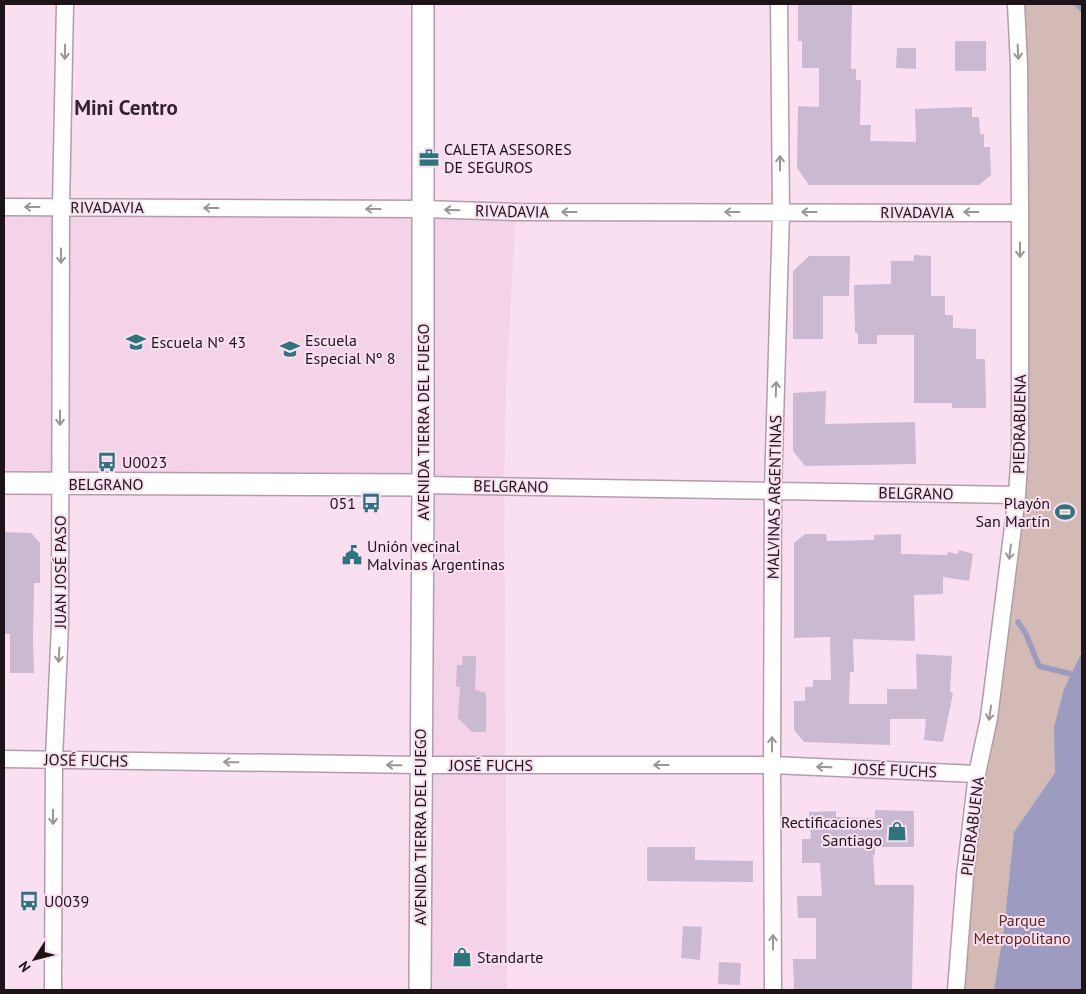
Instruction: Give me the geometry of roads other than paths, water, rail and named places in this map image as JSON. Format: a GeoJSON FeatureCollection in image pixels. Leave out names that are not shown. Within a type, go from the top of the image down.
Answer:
{"type":"FeatureCollection","features":[{"type":"Feature","properties":{"kind":"street","name":"JUAN JOSÉ PASO"},"geometry":{"type":"LineString","coordinates":[[53,990],[54,759],[60,624],[61,207],[65,4]]}},
{"type":"Feature","properties":{"kind":"street","name":"AVENIDA TIERRA DEL FUEGO"},"geometry":{"type":"LineString","coordinates":[[420,990],[423,4]]}},
{"type":"Feature","properties":{"kind":"street","name":"MALVINAS ARGENTINAS"},"geometry":{"type":"LineString","coordinates":[[773,990],[773,491],[780,212],[779,4]]}},
{"type":"Feature","properties":{"kind":"street","name":"PIEDRABUENA"},"geometry":{"type":"LineString","coordinates":[[956,990],[977,774],[989,718],[1017,495],[1020,448],[1019,66],[1016,4]]}},
{"type":"Feature","properties":{"kind":"street","name":"RIVADAVIA"},"geometry":{"type":"LineString","coordinates":[[4,207],[422,209],[516,212],[1020,212]]}},
{"type":"Feature","properties":{"kind":"street","name":"BELGRANO"},"geometry":{"type":"LineString","coordinates":[[4,483],[423,485],[1017,495]]}},
{"type":"Feature","properties":{"kind":"street","name":"JOSÉ FUCHS"},"geometry":{"type":"LineString","coordinates":[[4,759],[420,765],[772,765],[977,774]]}},
{"type":"Feature","properties":{"kind":"water"},"geometry":{"type":"Polygon","coordinates":[[[1082,652],[1082,990],[994,990],[1004,929],[1014,832],[1055,773],[1054,727],[1064,689],[1082,652]]]}},
{"type":"Feature","properties":{"kind":"waterway"},"geometry":{"type":"LineString","coordinates":[[1077,4],[1082,9]]}},
{"type":"Feature","properties":{"kind":"waterway"},"geometry":{"type":"LineString","coordinates":[[1018,622],[1026,634],[1039,666],[1071,674]]}},
{"type":"Feature","properties":{"kind":"place","name":"CALETA ASESORES DE SEGUROS"},"geometry":{"type":"Point","coordinates":[429,158]}},
{"type":"Feature","properties":{"kind":"place","name":"Escuela Nº 43"},"geometry":{"type":"Point","coordinates":[136,342]}},
{"type":"Feature","properties":{"kind":"place","name":"Escuela Especial Nº 8"},"geometry":{"type":"Point","coordinates":[290,349]}},
{"type":"Feature","properties":{"kind":"place","name":"U0023"},"geometry":{"type":"Point","coordinates":[107,462]}},
{"type":"Feature","properties":{"kind":"place","name":"051"},"geometry":{"type":"Point","coordinates":[371,503]}},
{"type":"Feature","properties":{"kind":"place","name":"Playón San Martín"},"geometry":{"type":"Point","coordinates":[1065,512]}},
{"type":"Feature","properties":{"kind":"place","name":"Unión vecinal Malvinas Argentinas"},"geometry":{"type":"Point","coordinates":[352,555]}},
{"type":"Feature","properties":{"kind":"place","name":"Rectificaciones Santiago"},"geometry":{"type":"Point","coordinates":[897,831]}},
{"type":"Feature","properties":{"kind":"place","name":"U0039"},"geometry":{"type":"Point","coordinates":[29,901]}},
{"type":"Feature","properties":{"kind":"place","name":"Standarte"},"geometry":{"type":"Point","coordinates":[462,957]}},
{"type":"Feature","properties":{"kind":"district","name":"Mini Centro"},"geometry":{"type":"Point","coordinates":[126,107]}},
{"type":"Feature","properties":{"kind":"park label","name":"Parque Metropolitano"},"geometry":{"type":"Point","coordinates":[1022,929]}}]}
